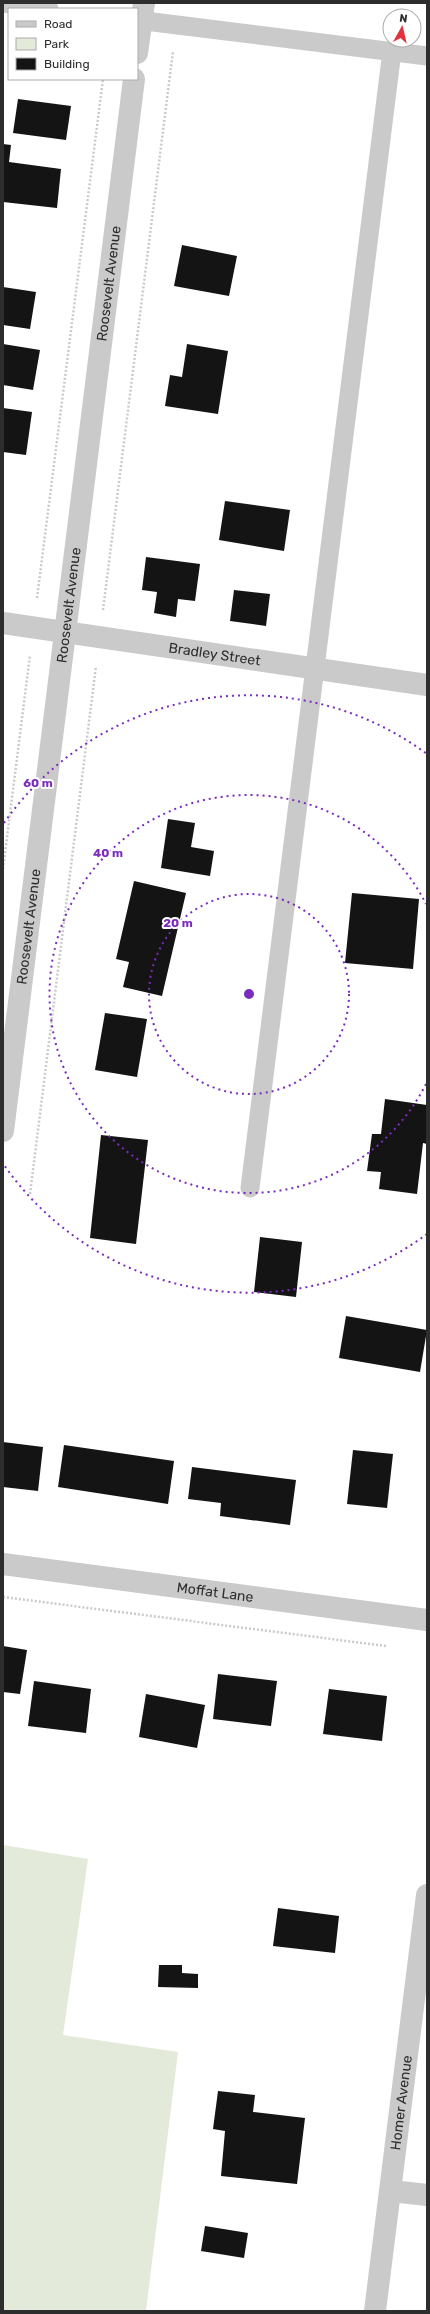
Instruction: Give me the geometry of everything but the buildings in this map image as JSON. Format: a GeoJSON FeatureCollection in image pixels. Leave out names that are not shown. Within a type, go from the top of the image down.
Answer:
{"type":"FeatureCollection","features":[{"type":"Feature","properties":{"kind":"street"},"geometry":{"type":"LineString","coordinates":[[138,43],[141,14]]}},
{"type":"Feature","properties":{"kind":"street","name":"Roosevelt Avenue"},"geometry":{"type":"LineString","coordinates":[[3,1131],[134,80]]}},
{"type":"Feature","properties":{"kind":"street","name":"Bradley Street"},"geometry":{"type":"LineString","coordinates":[[3,623],[315,670],[427,685]]}},
{"type":"Feature","properties":{"kind":"street","name":"Moffat Lane"},"geometry":{"type":"LineString","coordinates":[[3,1564],[427,1620]]}},
{"type":"Feature","properties":{"kind":"street","name":"Homer Avenue"},"geometry":{"type":"LineString","coordinates":[[375,2311],[427,1895]]}},
{"type":"Feature","properties":{"kind":"street"},"geometry":{"type":"LineString","coordinates":[[391,2191],[427,2195]]}},
{"type":"Feature","properties":{"kind":"lane"},"geometry":{"type":"LineString","coordinates":[[3,3],[41,8]]}},
{"type":"Feature","properties":{"kind":"lane"},"geometry":{"type":"LineString","coordinates":[[141,14],[176,24],[427,56]]}},
{"type":"Feature","properties":{"kind":"lane"},"geometry":{"type":"LineString","coordinates":[[250,1188],[392,51]]}},
{"type":"Feature","properties":{"kind":"path"},"geometry":{"type":"LineString","coordinates":[[30,1194],[176,24]]}},
{"type":"Feature","properties":{"kind":"path"},"geometry":{"type":"LineString","coordinates":[[3,869],[103,80]]}},
{"type":"Feature","properties":{"kind":"path"},"geometry":{"type":"LineString","coordinates":[[3,1596],[393,1647]]}},
{"type":"Feature","properties":{"kind":"green space"},"geometry":{"type":"Polygon","coordinates":[[[3,1845],[88,1859],[63,2035],[178,2052],[146,2311],[3,2311],[3,1845]]]}}]}
